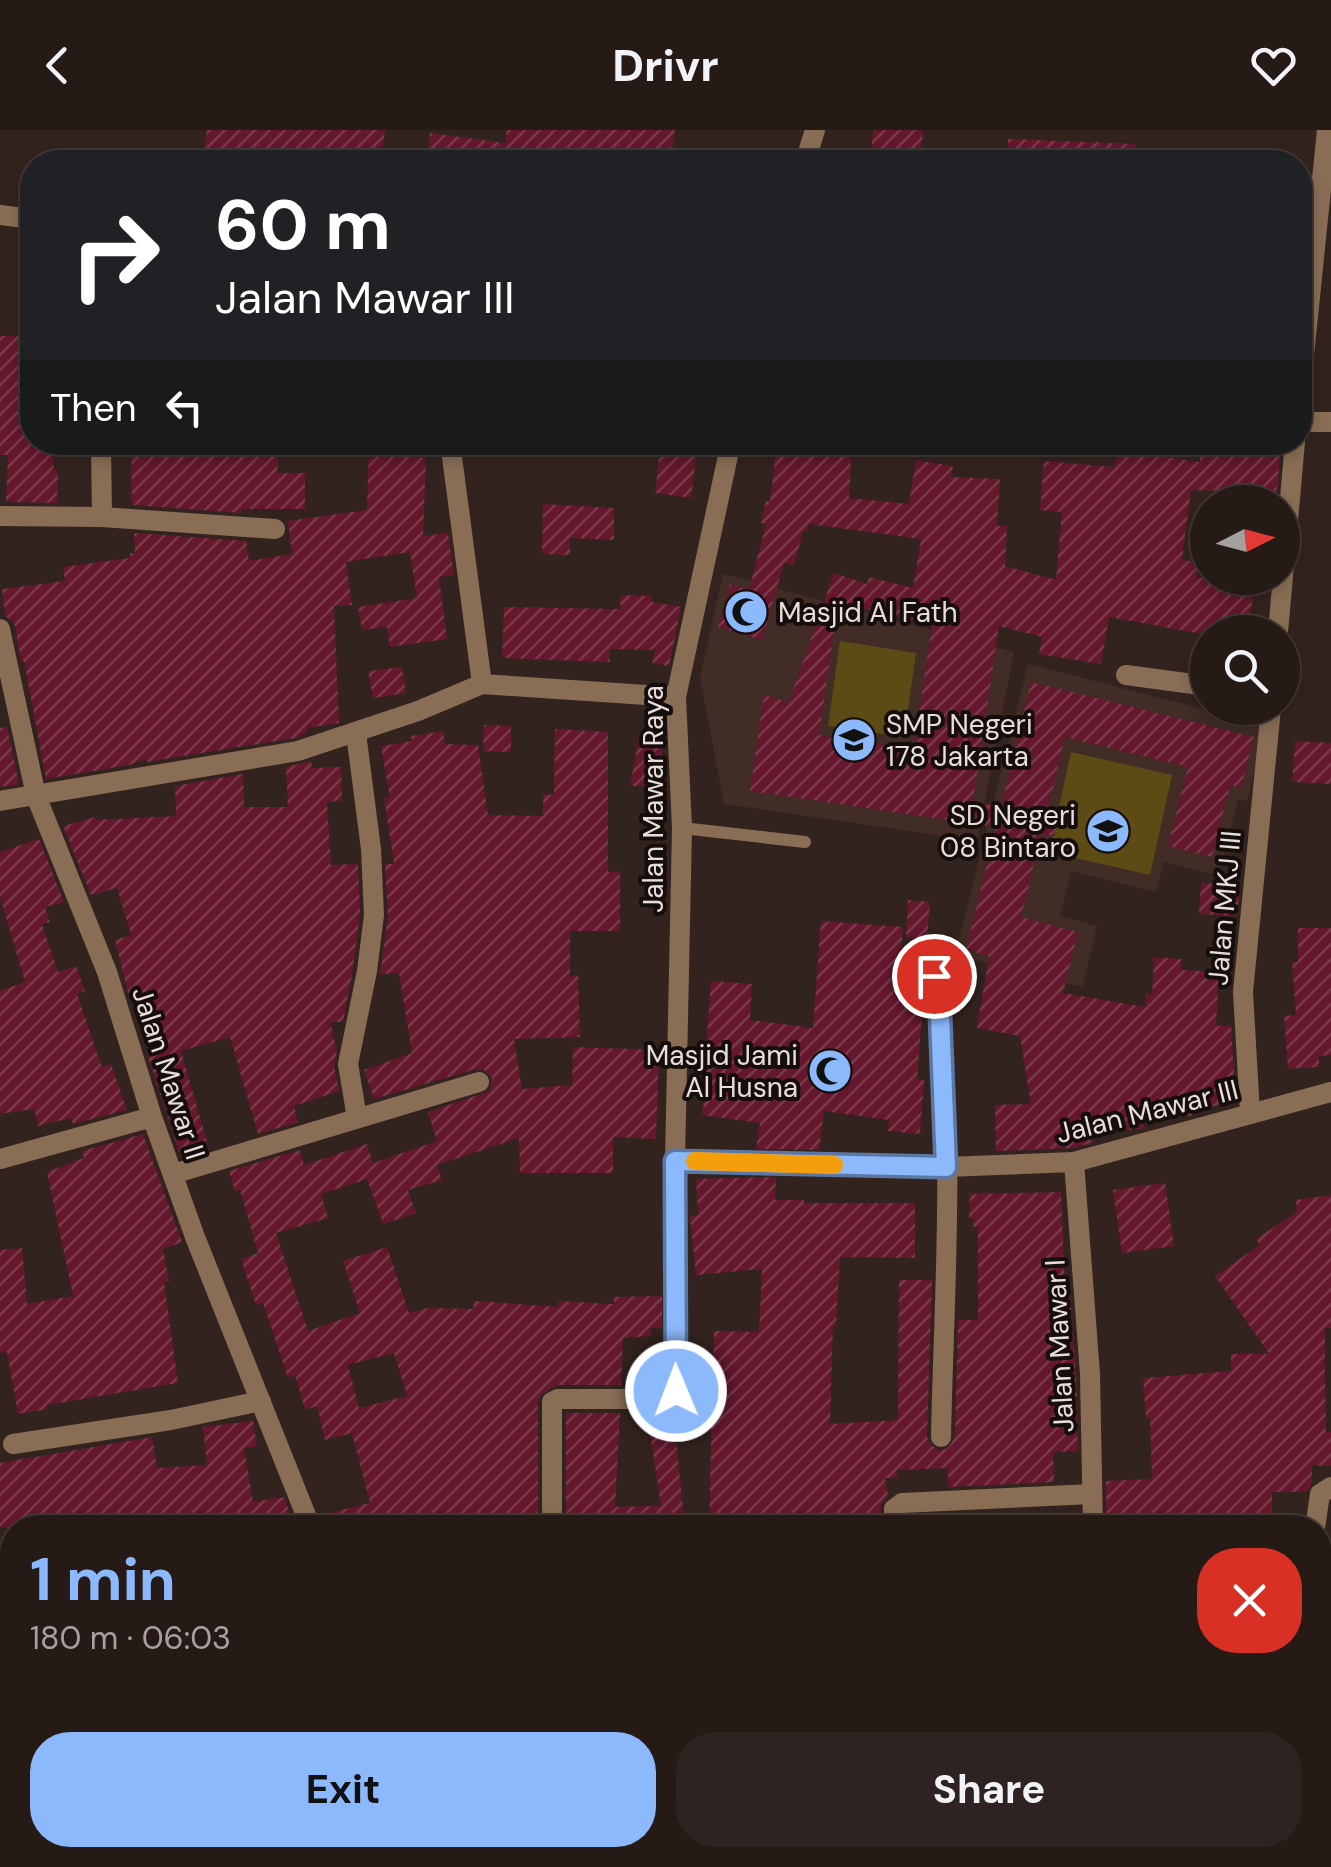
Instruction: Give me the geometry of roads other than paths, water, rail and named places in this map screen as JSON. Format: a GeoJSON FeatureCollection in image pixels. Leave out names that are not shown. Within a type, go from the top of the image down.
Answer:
{"type":"FeatureCollection","features":[{"type":"Feature","properties":{"kind":"street"},"geometry":{"type":"LineString","coordinates":[[1312,277],[1327,130]]}},
{"type":"Feature","properties":{"kind":"street"},"geometry":{"type":"LineString","coordinates":[[101,455],[102,518]]}},
{"type":"Feature","properties":{"kind":"street","name":"Jalan Mawar Raya"},"geometry":{"type":"LineString","coordinates":[[552,1515],[552,1402],[558,1398],[665,1399],[676,1392],[675,1161],[682,828],[676,697],[727,455]]}},
{"type":"Feature","properties":{"kind":"street"},"geometry":{"type":"LineString","coordinates":[[1280,615],[1294,455]]}},
{"type":"Feature","properties":{"kind":"street"},"geometry":{"type":"LineString","coordinates":[[452,457],[482,684]]}},
{"type":"Feature","properties":{"kind":"street"},"geometry":{"type":"LineString","coordinates":[[0,516],[102,518],[275,530]]}},
{"type":"Feature","properties":{"kind":"street","name":"Jalan Mawar II"},"geometry":{"type":"LineString","coordinates":[[0,629],[36,796],[107,972],[152,1118],[306,1515]]}},
{"type":"Feature","properties":{"kind":"street"},"geometry":{"type":"LineString","coordinates":[[1126,675],[1190,684]]}},
{"type":"Feature","properties":{"kind":"street"},"geometry":{"type":"LineString","coordinates":[[0,801],[298,751],[418,711],[482,684],[676,697]]}},
{"type":"Feature","properties":{"kind":"street","name":"Jalan MKJ III"},"geometry":{"type":"LineString","coordinates":[[1250,1114],[1243,992],[1269,725]]}},
{"type":"Feature","properties":{"kind":"street"},"geometry":{"type":"LineString","coordinates":[[356,733],[371,849],[374,916],[348,1064],[356,1118]]}},
{"type":"Feature","properties":{"kind":"street"},"geometry":{"type":"LineString","coordinates":[[930,953],[940,1016],[946,1167],[941,1437]]}},
{"type":"Feature","properties":{"kind":"street"},"geometry":{"type":"LineString","coordinates":[[173,1174],[479,1082]]}},
{"type":"Feature","properties":{"kind":"street","name":"Jalan Mawar III"},"geometry":{"type":"LineString","coordinates":[[675,1161],[946,1167],[1074,1162],[1331,1092]]}},
{"type":"Feature","properties":{"kind":"street"},"geometry":{"type":"LineString","coordinates":[[0,1159],[152,1118]]}},
{"type":"Feature","properties":{"kind":"street","name":"Jalan Mawar I"},"geometry":{"type":"LineString","coordinates":[[1074,1162],[1090,1374],[1092,1515]]}},
{"type":"Feature","properties":{"kind":"street"},"geometry":{"type":"LineString","coordinates":[[13,1444],[172,1420],[261,1400]]}},
{"type":"Feature","properties":{"kind":"street"},"geometry":{"type":"LineString","coordinates":[[1317,1515],[1320,1494],[1331,1486]]}},
{"type":"Feature","properties":{"kind":"street"},"geometry":{"type":"LineString","coordinates":[[894,1515],[894,1508],[902,1503],[1092,1494]]}},
{"type":"Feature","properties":{"kind":"lane"},"geometry":{"type":"LineString","coordinates":[[682,828],[804,842]]}},
{"type":"Feature","properties":{"kind":"place","name":"Masjid Al Fath"},"geometry":{"type":"Point","coordinates":[746,612]}},
{"type":"Feature","properties":{"kind":"place","name":"SMP Negeri 178 Jakarta"},"geometry":{"type":"Point","coordinates":[854,740]}},
{"type":"Feature","properties":{"kind":"place","name":"SD Negeri 08 Bintaro"},"geometry":{"type":"Point","coordinates":[1108,831]}},
{"type":"Feature","properties":{"kind":"place","name":"Masjid Jami Al Husna"},"geometry":{"type":"Point","coordinates":[830,1071]}}]}
